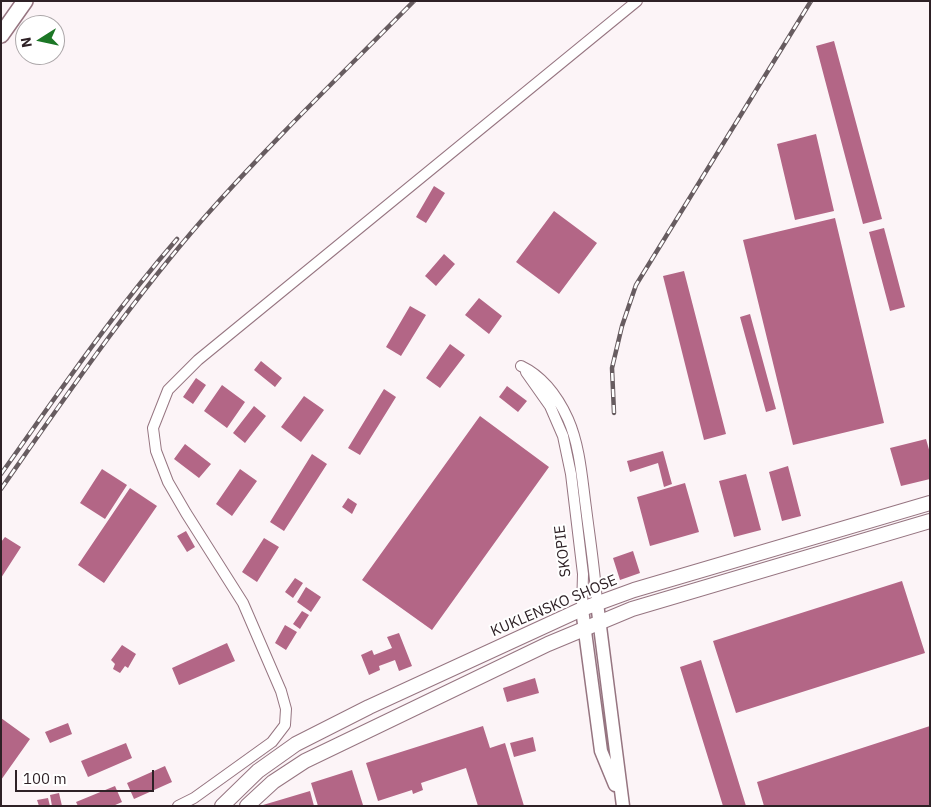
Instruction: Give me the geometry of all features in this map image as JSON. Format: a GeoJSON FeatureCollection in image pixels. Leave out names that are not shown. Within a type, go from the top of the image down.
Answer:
{"type":"FeatureCollection","features":[{"type":"Feature","properties":{"kind":"main road"},"geometry":{"type":"LineString","coordinates":[[1,35],[25,1]]}},
{"type":"Feature","properties":{"kind":"main road","name":"KUKLENSKO SHOSE"},"geometry":{"type":"LineString","coordinates":[[222,806],[258,771],[296,744],[369,706],[582,609],[634,590],[930,502]]}},
{"type":"Feature","properties":{"kind":"main road"},"geometry":{"type":"LineString","coordinates":[[247,806],[273,782],[305,761],[362,732],[584,628],[632,609],[930,522]]}},
{"type":"Feature","properties":{"kind":"street"},"geometry":{"type":"LineString","coordinates":[[178,806],[194,798],[272,742],[285,725],[286,709],[281,691],[243,603],[168,482],[156,451],[153,428],[168,390],[198,360],[637,1]]}},
{"type":"Feature","properties":{"kind":"street","name":"SKOPIE"},"geometry":{"type":"LineString","coordinates":[[583,487],[574,435],[568,418],[545,384],[534,373],[521,366],[544,396],[558,421],[565,443],[583,574],[582,609],[601,751],[622,803]]}},
{"type":"Feature","properties":{"kind":"street"},"geometry":{"type":"LineString","coordinates":[[572,488],[583,487],[597,603]]}},
{"type":"Feature","properties":{"kind":"street","name":"SKOPIE"},"geometry":{"type":"LineString","coordinates":[[597,603],[622,803]]}},
{"type":"Feature","properties":{"kind":"building"},"geometry":{"type":"Polygon","coordinates":[[[834,41],[882,219],[863,224],[816,46],[834,41]]]}},
{"type":"Feature","properties":{"kind":"building"},"geometry":{"type":"Polygon","coordinates":[[[816,134],[834,211],[795,220],[777,144],[816,134]]]}},
{"type":"Feature","properties":{"kind":"building"},"geometry":{"type":"Polygon","coordinates":[[[434,186],[445,193],[426,223],[416,217],[434,186]]]}},
{"type":"Feature","properties":{"kind":"building"},"geometry":{"type":"Polygon","coordinates":[[[554,211],[597,243],[559,294],[516,262],[554,211]]]}},
{"type":"Feature","properties":{"kind":"building"},"geometry":{"type":"Polygon","coordinates":[[[835,218],[884,423],[793,445],[743,240],[835,218]]]}},
{"type":"Feature","properties":{"kind":"building"},"geometry":{"type":"Polygon","coordinates":[[[884,228],[905,307],[890,311],[869,232],[884,228]]]}},
{"type":"Feature","properties":{"kind":"building"},"geometry":{"type":"Polygon","coordinates":[[[444,254],[455,264],[436,286],[425,276],[444,254]]]}},
{"type":"Feature","properties":{"kind":"building"},"geometry":{"type":"Polygon","coordinates":[[[684,271],[726,434],[704,440],[663,276],[684,271]]]}},
{"type":"Feature","properties":{"kind":"building"},"geometry":{"type":"Polygon","coordinates":[[[479,298],[502,316],[489,334],[465,315],[479,298]]]}},
{"type":"Feature","properties":{"kind":"building"},"geometry":{"type":"Polygon","coordinates":[[[410,306],[426,315],[401,356],[386,347],[410,306]]]}},
{"type":"Feature","properties":{"kind":"building"},"geometry":{"type":"Polygon","coordinates":[[[750,314],[776,409],[766,412],[740,317],[750,314]]]}},
{"type":"Feature","properties":{"kind":"building"},"geometry":{"type":"Polygon","coordinates":[[[450,344],[465,355],[440,388],[426,378],[450,344]]]}},
{"type":"Feature","properties":{"kind":"building"},"geometry":{"type":"Polygon","coordinates":[[[261,361],[282,378],[275,387],[254,370],[261,361]]]}},
{"type":"Feature","properties":{"kind":"building"},"geometry":{"type":"Polygon","coordinates":[[[196,378],[206,385],[193,404],[183,397],[196,378]]]}},
{"type":"Feature","properties":{"kind":"building"},"geometry":{"type":"Polygon","coordinates":[[[222,385],[245,402],[227,428],[204,411],[222,385]]]}},
{"type":"Feature","properties":{"kind":"building"},"geometry":{"type":"Polygon","coordinates":[[[507,386],[527,401],[518,412],[499,397],[507,386]]]}},
{"type":"Feature","properties":{"kind":"building"},"geometry":{"type":"Polygon","coordinates":[[[384,389],[396,397],[360,455],[348,448],[384,389]]]}},
{"type":"Feature","properties":{"kind":"building"},"geometry":{"type":"Polygon","coordinates":[[[304,396],[324,410],[301,442],[281,427],[304,396]]]}},
{"type":"Feature","properties":{"kind":"building"},"geometry":{"type":"Polygon","coordinates":[[[254,406],[266,416],[245,443],[233,433],[254,406]]]}},
{"type":"Feature","properties":{"kind":"building"},"geometry":{"type":"Polygon","coordinates":[[[480,416],[549,467],[432,630],[362,580],[480,416]]]}},
{"type":"Feature","properties":{"kind":"building"},"geometry":{"type":"Polygon","coordinates":[[[926,439],[930,453],[930,479],[901,486],[890,448],[926,439]]]}},
{"type":"Feature","properties":{"kind":"building"},"geometry":{"type":"Polygon","coordinates":[[[185,444],[211,464],[199,478],[174,459],[185,444]]]}},
{"type":"Feature","properties":{"kind":"building"},"geometry":{"type":"Polygon","coordinates":[[[663,451],[672,484],[664,487],[658,463],[630,472],[627,461],[663,451]]]}},
{"type":"Feature","properties":{"kind":"building"},"geometry":{"type":"Polygon","coordinates":[[[312,454],[327,464],[284,531],[270,522],[312,454]]]}},
{"type":"Feature","properties":{"kind":"building"},"geometry":{"type":"Polygon","coordinates":[[[788,466],[801,516],[782,521],[769,472],[788,466]]]}},
{"type":"Feature","properties":{"kind":"building"},"geometry":{"type":"Polygon","coordinates":[[[102,469],[127,485],[105,519],[80,503],[102,469]]]}},
{"type":"Feature","properties":{"kind":"building"},"geometry":{"type":"Polygon","coordinates":[[[240,469],[257,481],[232,516],[216,504],[240,469]]]}},
{"type":"Feature","properties":{"kind":"building"},"geometry":{"type":"Polygon","coordinates":[[[746,474],[761,530],[734,537],[719,481],[746,474]]]}},
{"type":"Feature","properties":{"kind":"building"},"geometry":{"type":"Polygon","coordinates":[[[685,483],[699,532],[650,546],[637,497],[685,483]]]}},
{"type":"Feature","properties":{"kind":"building"},"geometry":{"type":"Polygon","coordinates":[[[130,488],[157,506],[104,583],[78,565],[130,488]]]}},
{"type":"Feature","properties":{"kind":"building"},"geometry":{"type":"Polygon","coordinates":[[[348,498],[357,504],[352,514],[342,507],[348,498]]]}},
{"type":"Feature","properties":{"kind":"building"},"geometry":{"type":"Polygon","coordinates":[[[186,531],[195,547],[187,552],[177,536],[186,531]]]}},
{"type":"Feature","properties":{"kind":"building"},"geometry":{"type":"Polygon","coordinates":[[[5,537],[21,547],[1,578],[1,542],[5,537]]]}},
{"type":"Feature","properties":{"kind":"building"},"geometry":{"type":"Polygon","coordinates":[[[264,538],[279,547],[257,582],[242,572],[264,538]]]}},
{"type":"Feature","properties":{"kind":"building"},"geometry":{"type":"Polygon","coordinates":[[[633,551],[640,573],[620,580],[613,558],[633,551]]]}},
{"type":"Feature","properties":{"kind":"building"},"geometry":{"type":"Polygon","coordinates":[[[295,578],[303,583],[293,598],[285,592],[295,578]]]}},
{"type":"Feature","properties":{"kind":"building"},"geometry":{"type":"Polygon","coordinates":[[[902,581],[925,653],[736,713],[713,641],[902,581]]]}},
{"type":"Feature","properties":{"kind":"building"},"geometry":{"type":"Polygon","coordinates":[[[306,587],[321,597],[311,612],[297,602],[306,587]]]}},
{"type":"Feature","properties":{"kind":"building"},"geometry":{"type":"Polygon","coordinates":[[[302,611],[309,615],[300,629],[293,624],[302,611]]]}},
{"type":"Feature","properties":{"kind":"building"},"geometry":{"type":"Polygon","coordinates":[[[285,625],[297,632],[286,650],[275,643],[285,625]]]}},
{"type":"Feature","properties":{"kind":"building"},"geometry":{"type":"Polygon","coordinates":[[[399,633],[412,666],[399,671],[395,660],[379,666],[380,670],[369,675],[361,655],[372,650],[374,655],[392,648],[387,637],[399,633]]]}},
{"type":"Feature","properties":{"kind":"building"},"geometry":{"type":"Polygon","coordinates":[[[227,643],[235,661],[179,685],[172,668],[227,643]]]}},
{"type":"Feature","properties":{"kind":"building"},"geometry":{"type":"Polygon","coordinates":[[[122,645],[136,654],[128,668],[125,666],[120,673],[113,669],[115,664],[111,660],[122,645]]]}},
{"type":"Feature","properties":{"kind":"building"},"geometry":{"type":"Polygon","coordinates":[[[701,660],[746,806],[723,806],[680,667],[701,660]]]}},
{"type":"Feature","properties":{"kind":"building"},"geometry":{"type":"Polygon","coordinates":[[[535,678],[539,693],[507,702],[503,688],[535,678]]]}},
{"type":"Feature","properties":{"kind":"building"},"geometry":{"type":"Polygon","coordinates":[[[1,718],[30,739],[1,780],[1,718]]]}},
{"type":"Feature","properties":{"kind":"building"},"geometry":{"type":"Polygon","coordinates":[[[68,723],[72,734],[50,743],[45,732],[68,723]]]}},
{"type":"Feature","properties":{"kind":"building"},"geometry":{"type":"Polygon","coordinates":[[[483,726],[490,748],[505,743],[524,806],[478,806],[466,768],[421,783],[423,790],[413,794],[412,790],[378,801],[366,763],[483,726]]]}},
{"type":"Feature","properties":{"kind":"building"},"geometry":{"type":"Polygon","coordinates":[[[930,726],[930,806],[764,806],[757,782],[930,726]]]}},
{"type":"Feature","properties":{"kind":"building"},"geometry":{"type":"Polygon","coordinates":[[[533,737],[536,751],[514,757],[510,743],[533,737]]]}},
{"type":"Feature","properties":{"kind":"building"},"geometry":{"type":"Polygon","coordinates":[[[126,743],[132,758],[88,777],[81,761],[126,743]]]}},
{"type":"Feature","properties":{"kind":"building"},"geometry":{"type":"Polygon","coordinates":[[[165,766],[172,782],[134,799],[127,783],[165,766]]]}},
{"type":"Feature","properties":{"kind":"building"},"geometry":{"type":"Polygon","coordinates":[[[352,770],[363,805],[318,806],[311,783],[352,770]]]}},
{"type":"Feature","properties":{"kind":"building"},"geometry":{"type":"Polygon","coordinates":[[[115,786],[122,802],[113,806],[78,806],[76,802],[115,786]]]}},
{"type":"Feature","properties":{"kind":"building"},"geometry":{"type":"Polygon","coordinates":[[[310,791],[314,806],[263,806],[263,805],[310,791]]]}},
{"type":"Feature","properties":{"kind":"building"},"geometry":{"type":"Polygon","coordinates":[[[59,793],[62,806],[52,806],[50,795],[59,793]]]}},
{"type":"Feature","properties":{"kind":"building"},"geometry":{"type":"Polygon","coordinates":[[[48,798],[50,806],[39,806],[37,800],[48,798]]]}},
{"type":"Feature","properties":{"kind":"railway"},"geometry":{"type":"LineString","coordinates":[[1,489],[149,284],[203,219],[254,163],[414,1]]}},
{"type":"Feature","properties":{"kind":"railway"},"geometry":{"type":"LineString","coordinates":[[614,413],[612,368],[622,326],[636,285],[811,1]]}},
{"type":"Feature","properties":{"kind":"railway"},"geometry":{"type":"LineString","coordinates":[[1,474],[108,325],[177,239]]}}]}
